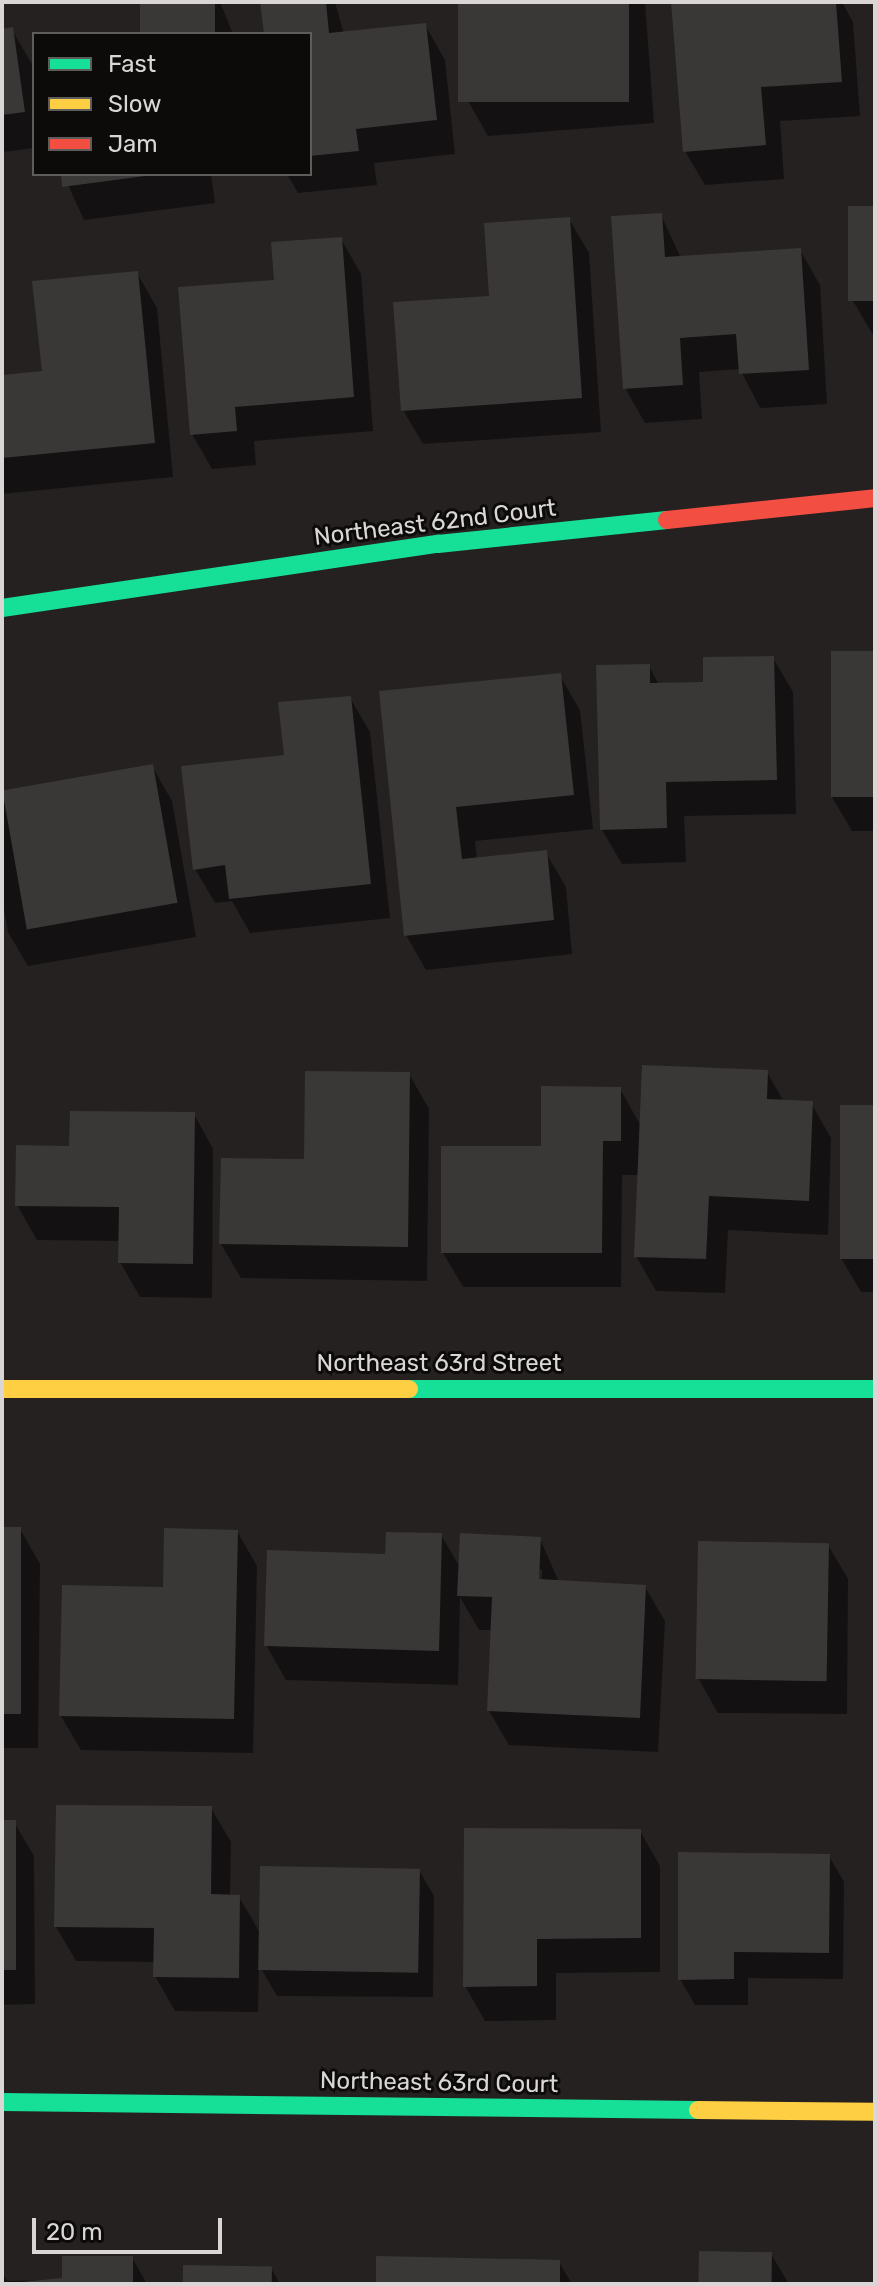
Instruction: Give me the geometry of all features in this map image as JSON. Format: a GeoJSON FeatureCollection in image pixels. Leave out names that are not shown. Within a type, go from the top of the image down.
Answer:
{"type":"FeatureCollection","features":[{"type":"Feature","properties":{"kind":"street","name":"Northeast 62nd Court"},"geometry":{"type":"LineString","coordinates":[[2,608],[438,544],[875,498]]}},
{"type":"Feature","properties":{"kind":"street","name":"Northeast 63rd Street"},"geometry":{"type":"LineString","coordinates":[[2,1389],[875,1389]]}},
{"type":"Feature","properties":{"kind":"street","name":"Northeast 63rd Court"},"geometry":{"type":"LineString","coordinates":[[2,2102],[875,2112]]}},
{"type":"Feature","properties":{"kind":"building"},"geometry":{"type":"Polygon","coordinates":[[[140,2],[215,2],[215,32],[140,32],[140,2]]]}},
{"type":"Feature","properties":{"kind":"building"},"geometry":{"type":"Polygon","coordinates":[[[260,2],[326,2],[329,33],[426,23],[437,120],[356,129],[359,151],[312,156],[312,32],[264,32],[260,2]]]}},
{"type":"Feature","properties":{"kind":"building"},"geometry":{"type":"Polygon","coordinates":[[[458,2],[629,2],[629,102],[458,102],[458,2]]]}},
{"type":"Feature","properties":{"kind":"building"},"geometry":{"type":"Polygon","coordinates":[[[671,2],[836,2],[842,82],[761,87],[766,145],[683,152],[671,2]]]}},
{"type":"Feature","properties":{"kind":"building"},"geometry":{"type":"Polygon","coordinates":[[[13,27],[25,112],[2,115],[2,29],[13,27]]]}},
{"type":"Feature","properties":{"kind":"building"},"geometry":{"type":"Polygon","coordinates":[[[61,176],[145,176],[62,187],[61,176]]]}},
{"type":"Feature","properties":{"kind":"building"},"geometry":{"type":"Polygon","coordinates":[[[848,206],[875,206],[875,301],[848,301],[848,206]]]}},
{"type":"Feature","properties":{"kind":"building"},"geometry":{"type":"Polygon","coordinates":[[[662,213],[665,257],[801,248],[809,370],[739,374],[736,334],[680,338],[683,385],[623,389],[611,216],[662,213]]]}},
{"type":"Feature","properties":{"kind":"building"},"geometry":{"type":"Polygon","coordinates":[[[570,217],[582,398],[401,411],[393,302],[489,296],[484,223],[570,217]]]}},
{"type":"Feature","properties":{"kind":"building"},"geometry":{"type":"Polygon","coordinates":[[[342,237],[354,397],[235,407],[237,431],[190,435],[178,287],[274,280],[271,242],[342,237]]]}},
{"type":"Feature","properties":{"kind":"building"},"geometry":{"type":"Polygon","coordinates":[[[138,271],[155,443],[2,458],[2,375],[42,371],[32,281],[138,271]]]}},
{"type":"Feature","properties":{"kind":"building"},"geometry":{"type":"Polygon","coordinates":[[[831,651],[875,651],[875,797],[831,797],[831,651]]]}},
{"type":"Feature","properties":{"kind":"building"},"geometry":{"type":"Polygon","coordinates":[[[774,656],[777,780],[666,782],[667,828],[600,830],[596,665],[650,664],[650,683],[703,682],[703,657],[774,656]]]}},
{"type":"Feature","properties":{"kind":"building"},"geometry":{"type":"Polygon","coordinates":[[[561,673],[574,795],[456,807],[462,859],[547,850],[554,920],[404,936],[379,691],[561,673]]]}},
{"type":"Feature","properties":{"kind":"building"},"geometry":{"type":"Polygon","coordinates":[[[351,696],[371,884],[229,899],[225,865],[193,870],[181,766],[284,755],[278,702],[351,696]]]}},
{"type":"Feature","properties":{"kind":"building"},"geometry":{"type":"Polygon","coordinates":[[[153,764],[177,903],[27,929],[2,791],[153,764]]]}},
{"type":"Feature","properties":{"kind":"building"},"geometry":{"type":"Polygon","coordinates":[[[642,1065],[768,1070],[767,1099],[813,1101],[809,1201],[709,1196],[706,1259],[634,1257],[642,1065]]]}},
{"type":"Feature","properties":{"kind":"building"},"geometry":{"type":"Polygon","coordinates":[[[305,1071],[410,1072],[408,1247],[219,1244],[221,1158],[304,1159],[305,1071]]]}},
{"type":"Feature","properties":{"kind":"building"},"geometry":{"type":"Polygon","coordinates":[[[541,1086],[621,1087],[621,1141],[603,1141],[602,1253],[441,1253],[441,1146],[541,1146],[541,1086]]]}},
{"type":"Feature","properties":{"kind":"building"},"geometry":{"type":"Polygon","coordinates":[[[840,1105],[875,1105],[875,1259],[840,1259],[840,1105]]]}},
{"type":"Feature","properties":{"kind":"building"},"geometry":{"type":"Polygon","coordinates":[[[70,1111],[195,1112],[193,1264],[118,1263],[119,1207],[15,1206],[16,1145],[69,1146],[70,1111]]]}},
{"type":"Feature","properties":{"kind":"building"},"geometry":{"type":"Polygon","coordinates":[[[2,1527],[21,1527],[21,1714],[2,1714],[2,1527]]]}},
{"type":"Feature","properties":{"kind":"building"},"geometry":{"type":"Polygon","coordinates":[[[164,1528],[238,1530],[234,1719],[59,1716],[62,1585],[163,1587],[164,1528]]]}},
{"type":"Feature","properties":{"kind":"building"},"geometry":{"type":"Polygon","coordinates":[[[386,1532],[442,1533],[439,1651],[264,1646],[267,1550],[385,1554],[386,1532]]]}},
{"type":"Feature","properties":{"kind":"building"},"geometry":{"type":"Polygon","coordinates":[[[460,1533],[541,1537],[539,1579],[646,1585],[640,1718],[487,1711],[492,1597],[457,1596],[460,1533]]]}},
{"type":"Feature","properties":{"kind":"building"},"geometry":{"type":"Polygon","coordinates":[[[698,1541],[829,1543],[827,1681],[696,1679],[698,1541]]]}},
{"type":"Feature","properties":{"kind":"building"},"geometry":{"type":"Polygon","coordinates":[[[56,1805],[212,1806],[211,1894],[240,1895],[239,1978],[153,1977],[154,1928],[54,1927],[56,1805]]]}},
{"type":"Feature","properties":{"kind":"building"},"geometry":{"type":"Polygon","coordinates":[[[2,1820],[16,1820],[16,1970],[2,1970],[2,1820]]]}},
{"type":"Feature","properties":{"kind":"building"},"geometry":{"type":"Polygon","coordinates":[[[464,1828],[641,1829],[641,1938],[537,1939],[537,1986],[463,1987],[464,1828]]]}},
{"type":"Feature","properties":{"kind":"building"},"geometry":{"type":"Polygon","coordinates":[[[678,1852],[830,1854],[829,1953],[734,1952],[734,1979],[678,1980],[678,1852]]]}},
{"type":"Feature","properties":{"kind":"building"},"geometry":{"type":"Polygon","coordinates":[[[260,1866],[420,1869],[418,1973],[258,1970],[260,1866]]]}},
{"type":"Feature","properties":{"kind":"building"},"geometry":{"type":"Polygon","coordinates":[[[699,2251],[772,2252],[771,2284],[698,2284],[699,2251]]]}},
{"type":"Feature","properties":{"kind":"building"},"geometry":{"type":"Polygon","coordinates":[[[62,2256],[133,2256],[133,2284],[2,2284],[62,2278],[62,2256]]]}},
{"type":"Feature","properties":{"kind":"building"},"geometry":{"type":"Polygon","coordinates":[[[376,2256],[560,2260],[560,2284],[376,2284],[376,2256]]]}},
{"type":"Feature","properties":{"kind":"building"},"geometry":{"type":"Polygon","coordinates":[[[183,2265],[272,2267],[272,2284],[183,2284],[183,2265]]]}},
{"type":"Feature","properties":{"kind":"traffic: fast"},"geometry":{"type":"LineString","coordinates":[[2,608],[438,544],[667,520]]}},
{"type":"Feature","properties":{"kind":"traffic: fast"},"geometry":{"type":"LineString","coordinates":[[409,1389],[875,1389]]}},
{"type":"Feature","properties":{"kind":"traffic: fast"},"geometry":{"type":"LineString","coordinates":[[2,2102],[698,2110]]}},
{"type":"Feature","properties":{"kind":"traffic: slow"},"geometry":{"type":"LineString","coordinates":[[2,1389],[409,1389]]}},
{"type":"Feature","properties":{"kind":"traffic: slow"},"geometry":{"type":"LineString","coordinates":[[698,2110],[875,2112]]}},
{"type":"Feature","properties":{"kind":"traffic: jam"},"geometry":{"type":"LineString","coordinates":[[667,520],[875,498]]}}]}
